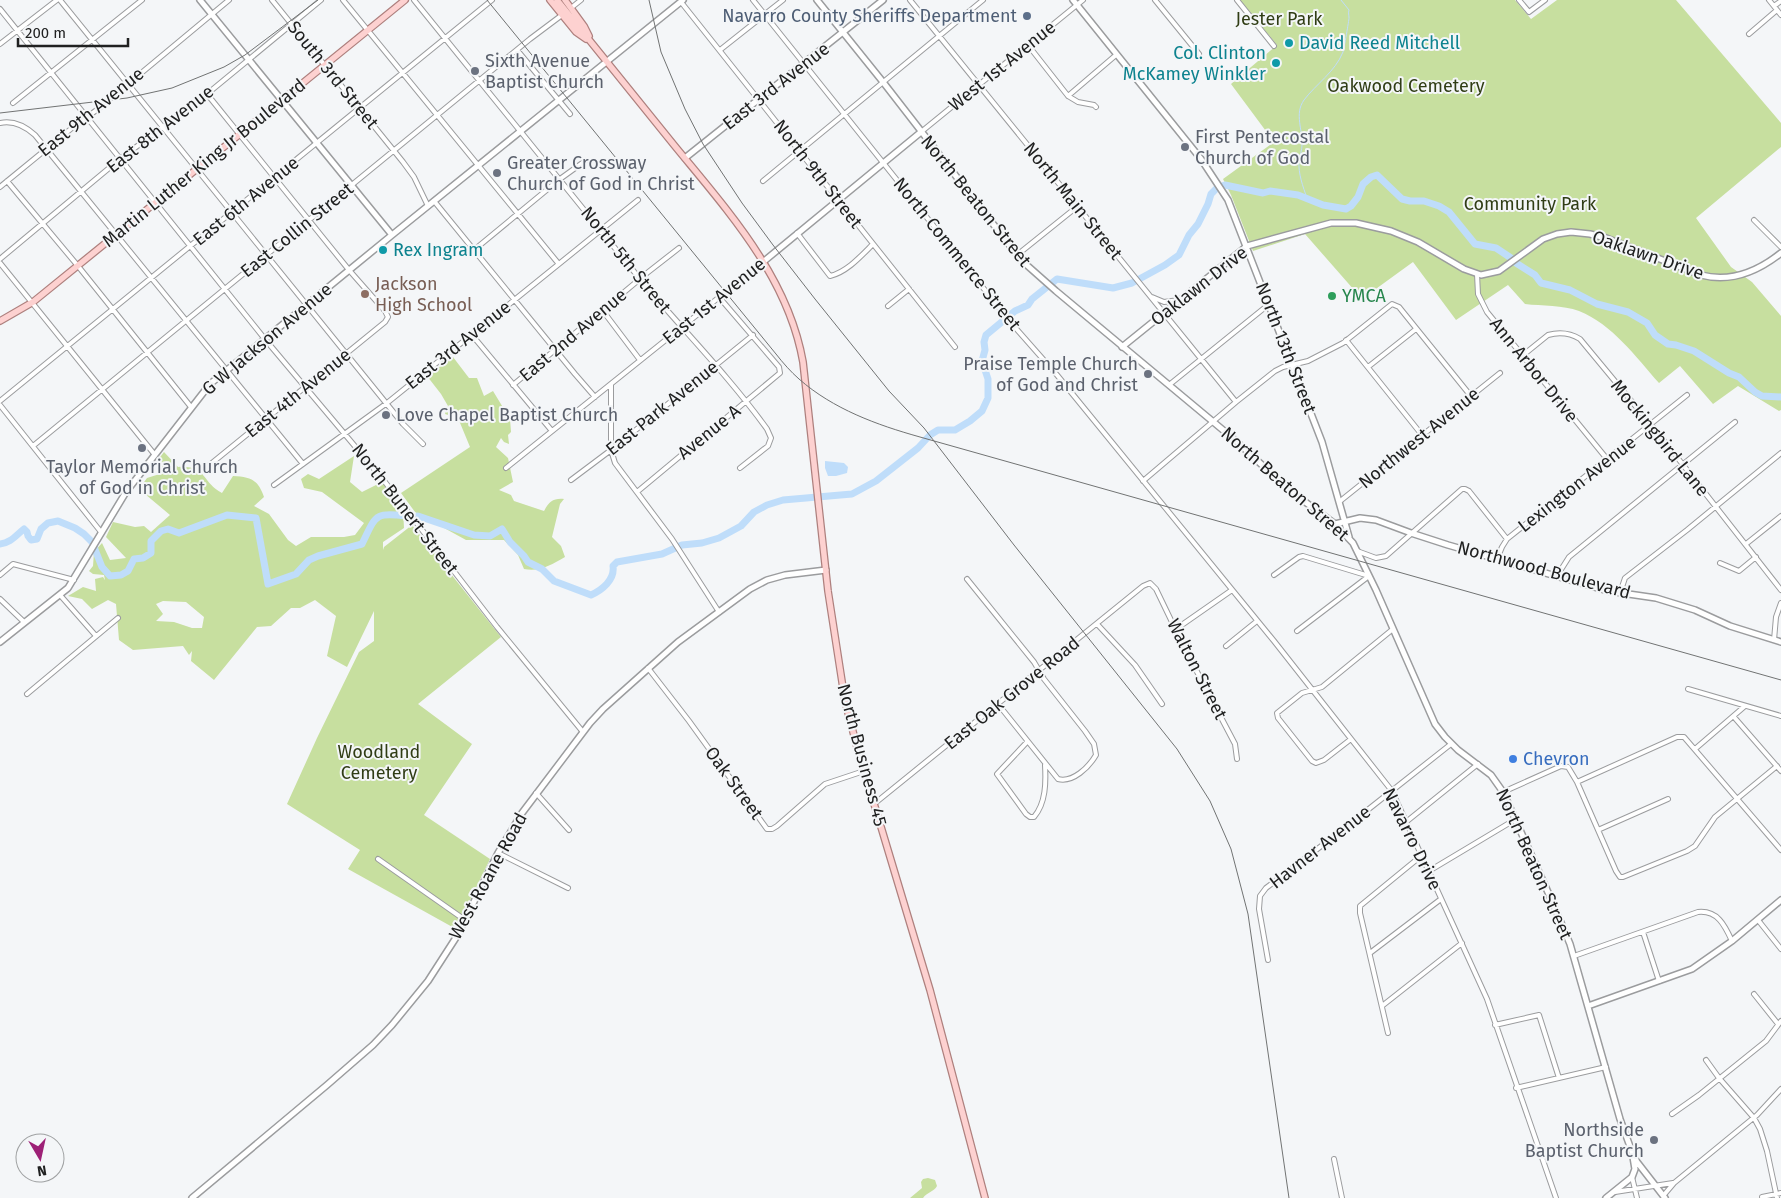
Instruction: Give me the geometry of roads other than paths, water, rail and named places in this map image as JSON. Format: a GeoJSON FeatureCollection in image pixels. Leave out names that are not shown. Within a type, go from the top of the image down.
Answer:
{"type":"FeatureCollection","features":[{"type":"Feature","properties":{"kind":"main road","name":"Martin Luther King Jr Boulevard"},"geometry":{"type":"LineString","coordinates":[[0,321],[33,302],[405,0]]}},
{"type":"Feature","properties":{"kind":"main road"},"geometry":{"type":"LineString","coordinates":[[550,0],[576,32],[592,43]]}},
{"type":"Feature","properties":{"kind":"main road"},"geometry":{"type":"LineString","coordinates":[[557,0],[592,43]]}},
{"type":"Feature","properties":{"kind":"main road"},"geometry":{"type":"LineString","coordinates":[[565,0],[584,26],[592,43]]}},
{"type":"Feature","properties":{"kind":"main road","name":"North Business 45"},"geometry":{"type":"LineString","coordinates":[[592,43],[726,209],[763,262],[794,326],[803,362],[826,570],[845,701],[864,771],[930,990],[985,1198]]}},
{"type":"Feature","properties":{"kind":"street"},"geometry":{"type":"LineString","coordinates":[[0,44],[59,0],[403,424],[423,444]]}},
{"type":"Feature","properties":{"kind":"street"},"geometry":{"type":"LineString","coordinates":[[130,0],[134,6]]}},
{"type":"Feature","properties":{"kind":"street"},"geometry":{"type":"LineString","coordinates":[[13,104],[142,0]]}},
{"type":"Feature","properties":{"kind":"street"},"geometry":{"type":"LineString","coordinates":[[200,0],[392,235]]}},
{"type":"Feature","properties":{"kind":"street","name":"East 9th Avenue"},"geometry":{"type":"LineString","coordinates":[[0,187],[229,0]]}},
{"type":"Feature","properties":{"kind":"street","name":"South 3rd Street"},"geometry":{"type":"LineString","coordinates":[[272,0],[414,177],[428,206]]}},
{"type":"Feature","properties":{"kind":"street","name":"East 8th Avenue"},"geometry":{"type":"LineString","coordinates":[[0,259],[120,159],[249,60],[321,0]]}},
{"type":"Feature","properties":{"kind":"street"},"geometry":{"type":"LineString","coordinates":[[343,0],[558,263]]}},
{"type":"Feature","properties":{"kind":"street","name":"North 5th Street"},"geometry":{"type":"LineString","coordinates":[[414,0],[640,279],[691,336],[766,429],[771,438],[768,446],[740,468]]}},
{"type":"Feature","properties":{"kind":"street","name":"East 6th Avenue"},"geometry":{"type":"LineString","coordinates":[[0,400],[492,0]]}},
{"type":"Feature","properties":{"kind":"street"},"geometry":{"type":"LineString","coordinates":[[571,8],[581,0]]}},
{"type":"Feature","properties":{"kind":"street","name":"North Commerce Street"},"geometry":{"type":"LineString","coordinates":[[753,0],[999,308],[1057,375],[1163,506]]}},
{"type":"Feature","properties":{"kind":"street"},"geometry":{"type":"LineString","coordinates":[[720,50],[782,0]]}},
{"type":"Feature","properties":{"kind":"street","name":"North Beaton Street"},"geometry":{"type":"LineString","coordinates":[[817,0],[1017,255],[1056,292],[1213,421],[1289,490],[1335,524],[1350,540],[1369,576],[1435,724],[1451,744],[1491,775],[1503,792],[1516,819],[1552,898],[1574,956],[1620,1120],[1632,1152],[1664,1197]]}},
{"type":"Feature","properties":{"kind":"street","name":"East 3rd Avenue"},"geometry":{"type":"LineString","coordinates":[[685,158],[883,0]]}},
{"type":"Feature","properties":{"kind":"street","name":"North Main Street"},"geometry":{"type":"LineString","coordinates":[[910,0],[1236,402]]}},
{"type":"Feature","properties":{"kind":"street"},"geometry":{"type":"LineString","coordinates":[[763,181],[983,0]]}},
{"type":"Feature","properties":{"kind":"street","name":"North 13th Street"},"geometry":{"type":"LineString","coordinates":[[1073,0],[1201,158],[1228,200],[1322,442],[1350,540]]}},
{"type":"Feature","properties":{"kind":"street","name":"West 1st Avenue"},"geometry":{"type":"LineString","coordinates":[[920,132],[1083,0]]}},
{"type":"Feature","properties":{"kind":"street"},"geometry":{"type":"LineString","coordinates":[[1155,0],[1199,54]]}},
{"type":"Feature","properties":{"kind":"street"},"geometry":{"type":"LineString","coordinates":[[1237,0],[1274,46]]}},
{"type":"Feature","properties":{"kind":"street"},"geometry":{"type":"LineString","coordinates":[[1519,0],[1529,12],[1545,0]]}},
{"type":"Feature","properties":{"kind":"street"},"geometry":{"type":"LineString","coordinates":[[1769,0],[1781,15]]}},
{"type":"Feature","properties":{"kind":"street","name":"North 9th Street"},"geometry":{"type":"LineString","coordinates":[[682,1],[955,347]]}},
{"type":"Feature","properties":{"kind":"street","name":"G W Jackson Avenue"},"geometry":{"type":"LineString","coordinates":[[0,642],[60,595],[74,580],[126,492],[205,389],[226,369],[682,1]]}},
{"type":"Feature","properties":{"kind":"street"},"geometry":{"type":"LineString","coordinates":[[1749,34],[1781,1]]}},
{"type":"Feature","properties":{"kind":"street","name":"North Bunert Street"},"geometry":{"type":"LineString","coordinates":[[0,9],[264,338],[346,434],[417,522],[497,627],[583,732]]}},
{"type":"Feature","properties":{"kind":"street","name":"East Collin Street"},"geometry":{"type":"LineString","coordinates":[[33,446],[224,288],[562,15]]}},
{"type":"Feature","properties":{"kind":"street"},"geometry":{"type":"LineString","coordinates":[[1028,44],[1068,96],[1074,100],[1096,107]]}},
{"type":"Feature","properties":{"kind":"street"},"geometry":{"type":"LineString","coordinates":[[517,50],[570,114]]}},
{"type":"Feature","properties":{"kind":"street"},"geometry":{"type":"LineString","coordinates":[[1068,96],[1116,55]]}},
{"type":"Feature","properties":{"kind":"street"},"geometry":{"type":"LineString","coordinates":[[206,94],[349,270]]}},
{"type":"Feature","properties":{"kind":"street"},"geometry":{"type":"LineString","coordinates":[[0,123],[14,122],[31,132],[303,464]]}},
{"type":"Feature","properties":{"kind":"street","name":"East 1st Avenue"},"geometry":{"type":"LineString","coordinates":[[506,468],[763,262],[920,132]]}},
{"type":"Feature","properties":{"kind":"street"},"geometry":{"type":"LineString","coordinates":[[474,250],[585,160]]}},
{"type":"Feature","properties":{"kind":"street"},"geometry":{"type":"LineString","coordinates":[[7,182],[78,266],[191,407]]}},
{"type":"Feature","properties":{"kind":"street","name":"East 3rd Avenue"},"geometry":{"type":"LineString","coordinates":[[274,485],[387,403],[638,200]]}},
{"type":"Feature","properties":{"kind":"street"},"geometry":{"type":"LineString","coordinates":[[434,201],[595,397]]}},
{"type":"Feature","properties":{"kind":"street"},"geometry":{"type":"LineString","coordinates":[[1017,255],[1078,206]]}},
{"type":"Feature","properties":{"kind":"street"},"geometry":{"type":"LineString","coordinates":[[1754,220],[1781,247]]}},
{"type":"Feature","properties":{"kind":"street","name":"Oaklawn Drive"},"geometry":{"type":"LineString","coordinates":[[1122,347],[1247,246],[1324,224],[1339,222],[1377,227],[1418,242],[1464,269],[1477,274],[1496,273],[1543,239],[1571,232],[1597,235],[1701,275],[1712,277],[1729,278],[1750,273],[1768,264],[1781,253]]}},
{"type":"Feature","properties":{"kind":"street"},"geometry":{"type":"LineString","coordinates":[[797,234],[830,276],[837,274],[856,261],[873,244]]}},
{"type":"Feature","properties":{"kind":"street","name":"East 2nd Avenue"},"geometry":{"type":"LineString","coordinates":[[514,385],[679,248]]}},
{"type":"Feature","properties":{"kind":"street"},"geometry":{"type":"LineString","coordinates":[[0,263],[155,455]]}},
{"type":"Feature","properties":{"kind":"street","name":"East 4th Avenue"},"geometry":{"type":"LineString","coordinates":[[208,467],[385,322],[388,317],[385,310],[349,270]]}},
{"type":"Feature","properties":{"kind":"street","name":"Ann Arbor Drive"},"geometry":{"type":"LineString","coordinates":[[1477,274],[1480,300],[1487,312],[1607,459]]}},
{"type":"Feature","properties":{"kind":"street"},"geometry":{"type":"LineString","coordinates":[[888,306],[909,289]]}},
{"type":"Feature","properties":{"kind":"street"},"geometry":{"type":"LineString","coordinates":[[719,297],[753,336]]}},
{"type":"Feature","properties":{"kind":"street"},"geometry":{"type":"LineString","coordinates":[[1152,297],[1164,302],[1181,300]]}},
{"type":"Feature","properties":{"kind":"street"},"geometry":{"type":"LineString","coordinates":[[1143,481],[1275,371],[1282,367],[1308,361],[1346,340],[1394,304],[1399,307],[1470,396]]}},
{"type":"Feature","properties":{"kind":"street"},"geometry":{"type":"LineString","coordinates":[[1169,385],[1200,358],[1268,305]]}},
{"type":"Feature","properties":{"kind":"street"},"geometry":{"type":"LineString","coordinates":[[603,311],[640,360]]}},
{"type":"Feature","properties":{"kind":"street"},"geometry":{"type":"LineString","coordinates":[[1368,367],[1416,329]]}},
{"type":"Feature","properties":{"kind":"street","name":"Mockingbird Lane"},"geometry":{"type":"LineString","coordinates":[[1522,356],[1548,335],[1564,333],[1577,337],[1651,425],[1781,590]]}},
{"type":"Feature","properties":{"kind":"street"},"geometry":{"type":"LineString","coordinates":[[472,335],[552,431]]}},
{"type":"Feature","properties":{"kind":"street","name":"East Park Avenue"},"geometry":{"type":"LineString","coordinates":[[571,480],[612,450],[753,336]]}},
{"type":"Feature","properties":{"kind":"street","name":"Avenue A"},"geometry":{"type":"LineString","coordinates":[[637,492],[781,372],[753,336]]}},
{"type":"Feature","properties":{"kind":"street"},"geometry":{"type":"LineString","coordinates":[[1346,340],[1422,435]]}},
{"type":"Feature","properties":{"kind":"street","name":"Northwest Avenue"},"geometry":{"type":"LineString","coordinates":[[1339,502],[1500,373]]}},
{"type":"Feature","properties":{"kind":"street"},"geometry":{"type":"LineString","coordinates":[[611,385],[612,450],[617,469],[637,492],[672,539],[719,612]]}},
{"type":"Feature","properties":{"kind":"street","name":"Lexington Avenue"},"geometry":{"type":"LineString","coordinates":[[1497,559],[1507,539],[1687,395]]}},
{"type":"Feature","properties":{"kind":"street"},"geometry":{"type":"LineString","coordinates":[[0,406],[101,532]]}},
{"type":"Feature","properties":{"kind":"street"},"geometry":{"type":"LineString","coordinates":[[1557,576],[1569,556],[1735,422]]}},
{"type":"Feature","properties":{"kind":"street"},"geometry":{"type":"LineString","coordinates":[[1620,593],[1625,578],[1781,453]]}},
{"type":"Feature","properties":{"kind":"street"},"geometry":{"type":"LineString","coordinates":[[1357,551],[1365,555],[1381,558],[1386,556],[1465,489],[1469,491],[1507,539]]}},
{"type":"Feature","properties":{"kind":"street","name":"Navarro Drive"},"geometry":{"type":"LineString","coordinates":[[1163,506],[1392,791],[1487,1000],[1516,1088],[1556,1198]]}},
{"type":"Feature","properties":{"kind":"street"},"geometry":{"type":"LineString","coordinates":[[1746,544],[1781,516]]}},
{"type":"Feature","properties":{"kind":"street","name":"Northwood Boulevard"},"geometry":{"type":"LineString","coordinates":[[1335,524],[1360,518],[1376,520],[1411,534],[1557,576],[1620,593],[1656,598],[1696,610],[1730,626],[1781,642]]}},
{"type":"Feature","properties":{"kind":"street"},"geometry":{"type":"LineString","coordinates":[[1274,575],[1303,556],[1369,576]]}},
{"type":"Feature","properties":{"kind":"street"},"geometry":{"type":"LineString","coordinates":[[1720,564],[1739,571],[1756,557]]}},
{"type":"Feature","properties":{"kind":"street"},"geometry":{"type":"LineString","coordinates":[[0,575],[13,564],[74,580]]}},
{"type":"Feature","properties":{"kind":"street","name":"West Roane Road"},"geometry":{"type":"LineString","coordinates":[[192,1198],[327,1085],[392,1025],[428,981],[465,920],[498,853],[536,793],[603,709],[678,642],[750,589],[767,580],[785,575],[826,570]]}},
{"type":"Feature","properties":{"kind":"street"},"geometry":{"type":"LineString","coordinates":[[1297,630],[1369,576]]}},
{"type":"Feature","properties":{"kind":"street"},"geometry":{"type":"LineString","coordinates":[[967,579],[1039,670],[1094,744],[1096,755],[1076,776],[1066,780],[1058,779],[998,704]]}},
{"type":"Feature","properties":{"kind":"street","name":"East Oak Grove Road"},"geometry":{"type":"LineString","coordinates":[[874,804],[1150,583]]}},
{"type":"Feature","properties":{"kind":"street","name":"Walton Street"},"geometry":{"type":"LineString","coordinates":[[1150,583],[1154,586],[1235,744],[1237,759]]}},
{"type":"Feature","properties":{"kind":"street"},"geometry":{"type":"LineString","coordinates":[[1176,629],[1232,590]]}},
{"type":"Feature","properties":{"kind":"street"},"geometry":{"type":"LineString","coordinates":[[60,595],[96,636]]}},
{"type":"Feature","properties":{"kind":"street"},"geometry":{"type":"LineString","coordinates":[[0,599],[24,622]]}},
{"type":"Feature","properties":{"kind":"street"},"geometry":{"type":"LineString","coordinates":[[1774,640],[1776,617],[1781,603]]}},
{"type":"Feature","properties":{"kind":"street"},"geometry":{"type":"LineString","coordinates":[[27,694],[118,618]]}},
{"type":"Feature","properties":{"kind":"street"},"geometry":{"type":"LineString","coordinates":[[1226,646],[1257,621]]}},
{"type":"Feature","properties":{"kind":"street"},"geometry":{"type":"LineString","coordinates":[[1097,624],[1135,665],[1162,704]]}},
{"type":"Feature","properties":{"kind":"street"},"geometry":{"type":"LineString","coordinates":[[1351,738],[1324,760],[1316,763],[1312,761],[1294,739],[1277,714],[1302,693],[1322,687],[1393,629]]}},
{"type":"Feature","properties":{"kind":"street","name":"Oak Street"},"geometry":{"type":"LineString","coordinates":[[648,668],[689,721],[766,828],[772,829],[777,826],[826,784],[864,771]]}},
{"type":"Feature","properties":{"kind":"street"},"geometry":{"type":"LineString","coordinates":[[1688,689],[1781,716]]}},
{"type":"Feature","properties":{"kind":"street"},"geometry":{"type":"LineString","coordinates":[[1695,749],[1745,706]]}},
{"type":"Feature","properties":{"kind":"street"},"geometry":{"type":"LineString","coordinates":[[1734,717],[1781,771]]}},
{"type":"Feature","properties":{"kind":"street"},"geometry":{"type":"LineString","coordinates":[[1576,782],[1677,737],[1684,737],[1781,850]]}},
{"type":"Feature","properties":{"kind":"street"},"geometry":{"type":"LineString","coordinates":[[1027,742],[998,772],[998,777],[1030,817],[1034,817],[1039,811],[1043,798],[1046,779],[1045,765]]}},
{"type":"Feature","properties":{"kind":"street","name":"Havner Avenue"},"geometry":{"type":"LineString","coordinates":[[1268,960],[1259,908],[1260,896],[1266,888],[1451,744]]}},
{"type":"Feature","properties":{"kind":"street"},"geometry":{"type":"LineString","coordinates":[[1406,822],[1478,764]]}},
{"type":"Feature","properties":{"kind":"street"},"geometry":{"type":"LineString","coordinates":[[1503,792],[1564,766],[1571,769],[1619,876],[1626,877],[1695,846],[1715,817],[1777,766]]}},
{"type":"Feature","properties":{"kind":"street"},"geometry":{"type":"LineString","coordinates":[[536,793],[569,830]]}},
{"type":"Feature","properties":{"kind":"street"},"geometry":{"type":"LineString","coordinates":[[1598,830],[1668,799]]}},
{"type":"Feature","properties":{"kind":"street"},"geometry":{"type":"LineString","coordinates":[[1428,871],[1516,819]]}},
{"type":"Feature","properties":{"kind":"street"},"geometry":{"type":"LineString","coordinates":[[498,853],[568,888]]}},
{"type":"Feature","properties":{"kind":"street"},"geometry":{"type":"LineString","coordinates":[[1388,1033],[1360,913],[1360,906],[1422,856]]}},
{"type":"Feature","properties":{"kind":"street"},"geometry":{"type":"LineString","coordinates":[[378,860],[465,920]]}},
{"type":"Feature","properties":{"kind":"street"},"geometry":{"type":"LineString","coordinates":[[1370,953],[1441,899]]}},
{"type":"Feature","properties":{"kind":"street"},"geometry":{"type":"LineString","coordinates":[[1588,1006],[1692,969],[1732,942],[1781,900]]}},
{"type":"Feature","properties":{"kind":"street"},"geometry":{"type":"LineString","coordinates":[[1574,956],[1705,911],[1723,922],[1732,942]]}},
{"type":"Feature","properties":{"kind":"street"},"geometry":{"type":"LineString","coordinates":[[1758,920],[1781,949]]}},
{"type":"Feature","properties":{"kind":"street"},"geometry":{"type":"LineString","coordinates":[[1643,932],[1658,981]]}},
{"type":"Feature","properties":{"kind":"street"},"geometry":{"type":"LineString","coordinates":[[1382,1006],[1462,943]]}},
{"type":"Feature","properties":{"kind":"street"},"geometry":{"type":"LineString","coordinates":[[1672,1114],[1699,1095],[1766,1041],[1780,1022],[1754,994]]}},
{"type":"Feature","properties":{"kind":"street"},"geometry":{"type":"LineString","coordinates":[[1496,1025],[1539,1015],[1559,1078]]}},
{"type":"Feature","properties":{"kind":"street"},"geometry":{"type":"LineString","coordinates":[[1706,1060],[1754,1118],[1760,1129],[1778,1195],[1762,1197]]}},
{"type":"Feature","properties":{"kind":"street"},"geometry":{"type":"LineString","coordinates":[[1516,1088],[1606,1067]]}},
{"type":"Feature","properties":{"kind":"street"},"geometry":{"type":"LineString","coordinates":[[1664,1197],[1674,1183],[1754,1118],[1781,1089]]}},
{"type":"Feature","properties":{"kind":"street"},"geometry":{"type":"LineString","coordinates":[[1606,1198],[1632,1177],[1635,1169],[1632,1152]]}},
{"type":"Feature","properties":{"kind":"street"},"geometry":{"type":"LineString","coordinates":[[1334,1160],[1342,1198]]}},
{"type":"Feature","properties":{"kind":"street"},"geometry":{"type":"LineString","coordinates":[[1632,1177],[1638,1198]]}},
{"type":"Feature","properties":{"kind":"street"},"geometry":{"type":"LineString","coordinates":[[1613,1192],[1674,1183]]}},
{"type":"Feature","properties":{"kind":"water"},"geometry":{"type":"Polygon","coordinates":[[[825,461],[844,463],[848,467],[847,473],[828,476],[825,461]]]}},
{"type":"Feature","properties":{"kind":"waterway"},"geometry":{"type":"LineString","coordinates":[[1307,198],[1299,170],[1302,145],[1299,116],[1304,100],[1335,66],[1343,52],[1349,10],[1341,0]]}},
{"type":"Feature","properties":{"kind":"waterway"},"geometry":{"type":"LineString","coordinates":[[418,516],[474,535],[490,536],[502,529],[510,542],[528,562],[542,569],[554,581],[591,595],[607,584],[612,576],[613,566],[617,562],[662,554],[682,545],[702,543],[719,538],[741,526],[754,512],[783,500],[852,494],[876,481],[918,448],[930,435],[938,430],[955,430],[982,411],[988,398],[988,379],[982,361],[986,335],[1015,311],[1028,305],[1032,299],[1057,279],[1113,288],[1132,283],[1165,265],[1179,255],[1189,235],[1198,224],[1211,194],[1216,189],[1225,185],[1263,193],[1270,191],[1298,195],[1323,205],[1346,209],[1358,197],[1363,184],[1371,177],[1377,175],[1402,199],[1424,201],[1439,206],[1449,212],[1475,244],[1496,248],[1511,258]]}},
{"type":"Feature","properties":{"kind":"waterway"},"geometry":{"type":"LineString","coordinates":[[1516,263],[1535,275],[1541,283],[1570,290],[1597,304],[1628,312],[1647,323],[1655,335],[1668,344],[1694,351],[1729,373],[1739,377],[1762,396],[1781,397]]}},
{"type":"Feature","properties":{"kind":"waterway"},"geometry":{"type":"LineString","coordinates":[[0,544],[10,540],[24,529],[31,540],[37,539],[41,529],[48,523],[58,521],[75,528],[92,542],[102,567],[110,576],[121,575],[128,571],[134,559],[143,558],[151,553],[151,541],[161,531],[168,529],[179,533],[227,515],[256,518],[268,584],[296,574],[309,560],[318,556],[362,544],[378,517],[383,515],[409,516]]}},
{"type":"Feature","properties":{"kind":"railway"},"geometry":{"type":"LineString","coordinates":[[0,113],[127,98],[172,88],[224,67],[245,55],[318,0]]}},
{"type":"Feature","properties":{"kind":"railway"},"geometry":{"type":"LineString","coordinates":[[487,0],[784,364],[812,390],[856,415],[920,437],[1781,680]]}},
{"type":"Feature","properties":{"kind":"railway"},"geometry":{"type":"LineString","coordinates":[[649,0],[661,52],[685,109],[703,144],[742,203],[815,299],[889,391],[924,428],[1014,545],[1177,749],[1210,801],[1231,849],[1248,914],[1289,1198]]}},
{"type":"Feature","properties":{"kind":"place","name":"Navarro County Sheriffs Department"},"geometry":{"type":"Point","coordinates":[1027,16]}},
{"type":"Feature","properties":{"kind":"place","name":"David Reed Mitchell"},"geometry":{"type":"Point","coordinates":[1289,43]}},
{"type":"Feature","properties":{"kind":"place","name":"Col. Clinton McKamey Winkler"},"geometry":{"type":"Point","coordinates":[1276,63]}},
{"type":"Feature","properties":{"kind":"place","name":"Sixth Avenue Baptist Church"},"geometry":{"type":"Point","coordinates":[475,71]}},
{"type":"Feature","properties":{"kind":"place","name":"First Pentecostal Church of God"},"geometry":{"type":"Point","coordinates":[1185,147]}},
{"type":"Feature","properties":{"kind":"place","name":"Greater Crossway Church of God in Christ"},"geometry":{"type":"Point","coordinates":[497,173]}},
{"type":"Feature","properties":{"kind":"place","name":"Rex Ingram"},"geometry":{"type":"Point","coordinates":[383,250]}},
{"type":"Feature","properties":{"kind":"place","name":"Jackson High School"},"geometry":{"type":"Point","coordinates":[365,294]}},
{"type":"Feature","properties":{"kind":"place","name":"YMCA"},"geometry":{"type":"Point","coordinates":[1332,296]}},
{"type":"Feature","properties":{"kind":"place","name":"Praise Temple Church of God and Christ"},"geometry":{"type":"Point","coordinates":[1148,374]}},
{"type":"Feature","properties":{"kind":"place","name":"Love Chapel Baptist Church"},"geometry":{"type":"Point","coordinates":[386,415]}},
{"type":"Feature","properties":{"kind":"place","name":"Taylor Memorial Church of God in Christ"},"geometry":{"type":"Point","coordinates":[142,448]}},
{"type":"Feature","properties":{"kind":"place","name":"Chevron"},"geometry":{"type":"Point","coordinates":[1513,759]}},
{"type":"Feature","properties":{"kind":"place","name":"Northside Baptist Church"},"geometry":{"type":"Point","coordinates":[1654,1140]}},
{"type":"Feature","properties":{"kind":"park label","name":"Jester Park"},"geometry":{"type":"Point","coordinates":[1279,19]}},
{"type":"Feature","properties":{"kind":"park label","name":"Oakwood Cemetery"},"geometry":{"type":"Point","coordinates":[1406,86]}},
{"type":"Feature","properties":{"kind":"park label","name":"Community Park"},"geometry":{"type":"Point","coordinates":[1530,204]}},
{"type":"Feature","properties":{"kind":"park label","name":"Woodland Cemetery"},"geometry":{"type":"Point","coordinates":[379,762]}}]}
